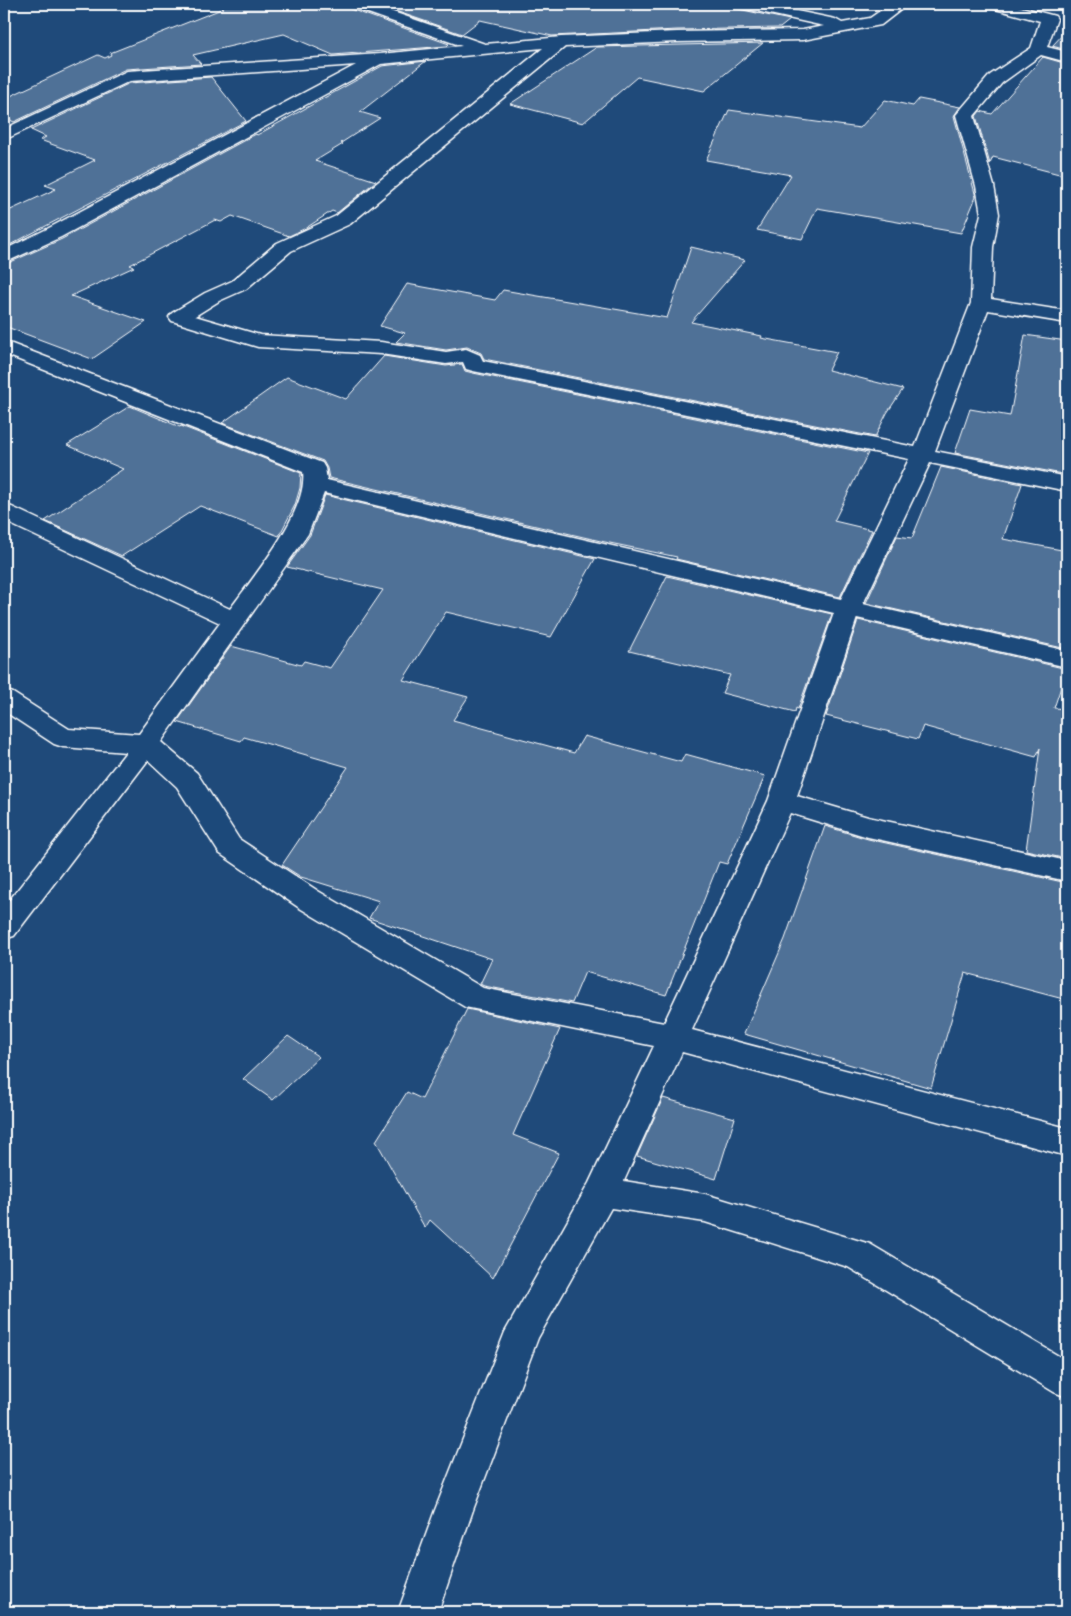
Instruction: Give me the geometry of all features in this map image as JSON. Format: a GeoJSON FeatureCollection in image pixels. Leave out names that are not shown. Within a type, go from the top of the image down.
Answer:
{"type":"FeatureCollection","features":[{"type":"Feature","properties":{"kind":"street"},"geometry":{"type":"LineString","coordinates":[[356,4],[488,50]]}},
{"type":"Feature","properties":{"kind":"street"},"geometry":{"type":"LineString","coordinates":[[743,4],[847,26]]}},
{"type":"Feature","properties":{"kind":"street"},"geometry":{"type":"LineString","coordinates":[[4,135],[127,76],[380,59],[561,42],[677,37],[803,35],[875,22],[900,4]]}},
{"type":"Feature","properties":{"kind":"street"},"geometry":{"type":"LineString","coordinates":[[993,4],[1049,19],[1067,17]]}},
{"type":"Feature","properties":{"kind":"street"},"geometry":{"type":"LineString","coordinates":[[418,1612],[454,1510],[523,1332],[602,1192],[782,801],[848,609],[923,454],[981,303],[983,247],[990,214],[985,186],[965,115],[996,79],[1038,50],[1049,19]]}},
{"type":"Feature","properties":{"kind":"street"},"geometry":{"type":"LineString","coordinates":[[561,42],[343,220],[284,247],[239,285],[212,297],[179,318],[258,340],[381,348],[446,358],[466,355],[473,359],[472,365],[1067,484]]}},
{"type":"Feature","properties":{"kind":"street"},"geometry":{"type":"LineString","coordinates":[[1038,50],[1067,57]]}},
{"type":"Feature","properties":{"kind":"street"},"geometry":{"type":"LineString","coordinates":[[4,257],[62,229],[380,59]]}},
{"type":"Feature","properties":{"kind":"street"},"geometry":{"type":"LineString","coordinates":[[981,303],[1067,317]]}},
{"type":"Feature","properties":{"kind":"street"},"geometry":{"type":"LineString","coordinates":[[4,347],[314,468],[316,484],[296,534],[146,744],[4,928]]}},
{"type":"Feature","properties":{"kind":"street"},"geometry":{"type":"LineString","coordinates":[[316,484],[1067,659]]}},
{"type":"Feature","properties":{"kind":"street"},"geometry":{"type":"LineString","coordinates":[[4,512],[234,620]]}},
{"type":"Feature","properties":{"kind":"street"},"geometry":{"type":"LineString","coordinates":[[4,699],[63,738],[146,744],[187,780],[229,846],[308,899],[476,999],[673,1037],[1067,1142]]}},
{"type":"Feature","properties":{"kind":"street"},"geometry":{"type":"LineString","coordinates":[[782,801],[868,827],[1067,871]]}},
{"type":"Feature","properties":{"kind":"street"},"geometry":{"type":"LineString","coordinates":[[602,1192],[705,1208],[858,1255],[1067,1380]]}},
{"type":"Feature","properties":{"kind":"building"},"geometry":{"type":"Polygon","coordinates":[[[214,4],[346,4],[350,9],[449,44],[447,46],[333,55],[284,34],[193,55],[201,64],[126,69],[14,122],[4,117],[4,99],[98,55],[105,58],[111,55],[110,53],[224,8],[214,4]]]}},
{"type":"Feature","properties":{"kind":"building"},"geometry":{"type":"Polygon","coordinates":[[[375,4],[733,4],[738,9],[790,20],[780,28],[677,30],[552,36],[480,20],[462,34],[375,4]]]}},
{"type":"Feature","properties":{"kind":"building"},"geometry":{"type":"Polygon","coordinates":[[[771,4],[810,4],[802,10],[771,4]]]}},
{"type":"Feature","properties":{"kind":"building"},"geometry":{"type":"Polygon","coordinates":[[[1067,30],[1067,50],[1052,46],[1067,30]]]}},
{"type":"Feature","properties":{"kind":"building"},"geometry":{"type":"Polygon","coordinates":[[[763,43],[704,91],[637,77],[583,123],[510,104],[597,47],[763,43]]]}},
{"type":"Feature","properties":{"kind":"building"},"geometry":{"type":"Polygon","coordinates":[[[1043,57],[1067,64],[1067,176],[993,157],[990,164],[976,116],[980,111],[992,114],[1043,57]]]}},
{"type":"Feature","properties":{"kind":"building"},"geometry":{"type":"Polygon","coordinates":[[[426,61],[360,112],[380,118],[315,161],[376,181],[337,213],[332,211],[306,228],[289,236],[232,216],[221,222],[215,220],[130,265],[134,267],[71,296],[146,322],[92,359],[4,326],[4,265],[62,239],[382,66],[426,61]]]}},
{"type":"Feature","properties":{"kind":"building"},"geometry":{"type":"Polygon","coordinates":[[[211,77],[246,121],[4,248],[4,213],[56,189],[45,185],[95,160],[40,140],[46,137],[31,130],[130,83],[211,77]]]}},
{"type":"Feature","properties":{"kind":"building"},"geometry":{"type":"Polygon","coordinates":[[[919,99],[960,107],[954,116],[976,197],[961,233],[817,208],[802,239],[757,230],[791,175],[706,160],[729,110],[860,128],[885,100],[913,106],[919,99]]]}},
{"type":"Feature","properties":{"kind":"building"},"geometry":{"type":"Polygon","coordinates":[[[691,247],[745,260],[691,322],[762,336],[761,338],[837,352],[828,370],[903,389],[887,413],[875,437],[484,359],[481,353],[467,347],[446,350],[396,342],[405,333],[380,326],[407,284],[495,300],[503,290],[667,318],[691,247]]]}},
{"type":"Feature","properties":{"kind":"building"},"geometry":{"type":"Polygon","coordinates":[[[1025,335],[1067,341],[1067,475],[955,453],[970,409],[1010,416],[1025,335]]]}},
{"type":"Feature","properties":{"kind":"building"},"geometry":{"type":"Polygon","coordinates":[[[384,356],[446,366],[462,364],[465,371],[473,373],[868,453],[834,521],[872,530],[840,597],[676,559],[677,557],[329,478],[323,461],[222,423],[287,377],[346,399],[384,356]]]}},
{"type":"Feature","properties":{"kind":"building"},"geometry":{"type":"Polygon","coordinates":[[[130,406],[301,473],[300,488],[295,505],[279,536],[200,506],[122,556],[45,521],[123,469],[67,445],[130,406]]]}},
{"type":"Feature","properties":{"kind":"building"},"geometry":{"type":"Polygon","coordinates":[[[941,467],[1022,484],[1003,539],[1067,551],[1067,649],[866,603],[897,536],[912,538],[941,467]]]}},
{"type":"Feature","properties":{"kind":"building"},"geometry":{"type":"Polygon","coordinates":[[[325,495],[595,559],[551,637],[446,612],[403,680],[468,697],[453,720],[574,753],[584,736],[681,762],[685,754],[765,776],[727,864],[719,862],[666,995],[585,972],[572,1003],[480,984],[492,959],[369,918],[379,901],[301,877],[282,865],[348,767],[244,737],[241,741],[177,722],[231,646],[301,665],[304,661],[330,668],[383,590],[287,567],[310,535],[325,495]]]}},
{"type":"Feature","properties":{"kind":"building"},"geometry":{"type":"Polygon","coordinates":[[[667,576],[832,614],[798,709],[796,708],[795,712],[722,693],[730,675],[629,651],[667,576]]]}},
{"type":"Feature","properties":{"kind":"building"},"geometry":{"type":"Polygon","coordinates":[[[858,620],[1067,669],[1054,708],[1067,709],[1067,859],[1026,850],[1040,748],[1036,757],[923,726],[918,739],[826,716],[858,620]]]}},
{"type":"Feature","properties":{"kind":"building"},"geometry":{"type":"Polygon","coordinates":[[[825,826],[868,839],[1067,883],[1067,1000],[965,973],[931,1088],[744,1034],[785,939],[825,826]]]}},
{"type":"Feature","properties":{"kind":"building"},"geometry":{"type":"Polygon","coordinates":[[[467,1009],[560,1029],[513,1135],[559,1153],[493,1278],[430,1220],[425,1228],[376,1141],[407,1092],[422,1099],[467,1009]]]}},
{"type":"Feature","properties":{"kind":"building"},"geometry":{"type":"Polygon","coordinates":[[[288,1036],[319,1057],[273,1100],[243,1079],[288,1036]]]}},
{"type":"Feature","properties":{"kind":"building"},"geometry":{"type":"Polygon","coordinates":[[[663,1098],[735,1118],[716,1179],[637,1156],[663,1098]]]}}]}
